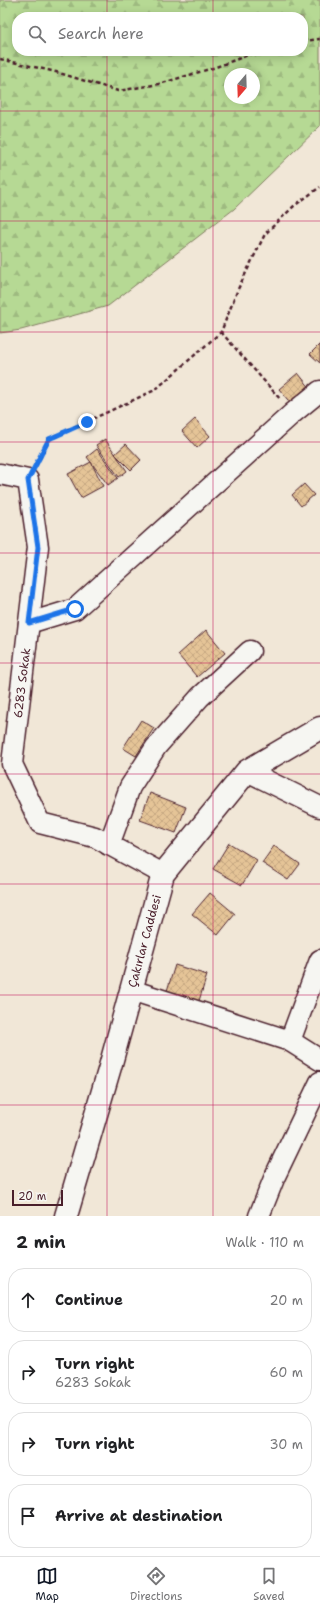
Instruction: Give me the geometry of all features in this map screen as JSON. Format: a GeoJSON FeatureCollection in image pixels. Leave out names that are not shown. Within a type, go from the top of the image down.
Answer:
{"type":"FeatureCollection","features":[{"type":"Feature","properties":{"kind":"street"},"geometry":{"type":"LineString","coordinates":[[29,623],[75,609],[320,391]]}},
{"type":"Feature","properties":{"kind":"street"},"geometry":{"type":"LineString","coordinates":[[0,474],[28,480]]}},
{"type":"Feature","properties":{"kind":"street","name":"6283 Sokak"},"geometry":{"type":"LineString","coordinates":[[28,480],[38,547],[12,764],[40,823],[95,838],[163,874]]}},
{"type":"Feature","properties":{"kind":"street"},"geometry":{"type":"LineString","coordinates":[[109,845],[130,787],[156,747],[200,697],[250,651]]}},
{"type":"Feature","properties":{"kind":"street","name":"Çakırlar Caddesi"},"geometry":{"type":"LineString","coordinates":[[66,1216],[163,874],[247,771],[320,728]]}},
{"type":"Feature","properties":{"kind":"street"},"geometry":{"type":"LineString","coordinates":[[247,771],[320,807]]}},
{"type":"Feature","properties":{"kind":"street"},"geometry":{"type":"LineString","coordinates":[[290,1042],[320,960]]}},
{"type":"Feature","properties":{"kind":"street"},"geometry":{"type":"LineString","coordinates":[[131,990],[290,1042],[320,1060]]}},
{"type":"Feature","properties":{"kind":"street"},"geometry":{"type":"LineString","coordinates":[[259,1216],[275,1176],[320,1082]]}},
{"type":"Feature","properties":{"kind":"path"},"geometry":{"type":"LineString","coordinates":[[308,40],[320,39]]}},
{"type":"Feature","properties":{"kind":"path"},"geometry":{"type":"LineString","coordinates":[[0,59],[56,72],[118,91],[159,84],[216,67],[246,56]]}},
{"type":"Feature","properties":{"kind":"path"},"geometry":{"type":"LineString","coordinates":[[28,480],[49,439],[155,390],[221,332],[238,289],[265,234],[294,206],[320,187]]}},
{"type":"Feature","properties":{"kind":"path"},"geometry":{"type":"LineString","coordinates":[[221,332],[293,414]]}},
{"type":"Feature","properties":{"kind":"green space"},"geometry":{"type":"Polygon","coordinates":[[[0,0],[320,0],[320,126],[234,209],[108,306],[21,330],[0,333],[0,0]]]}},
{"type":"Feature","properties":{"kind":"building"},"geometry":{"type":"Polygon","coordinates":[[[320,344],[320,363],[310,354],[320,344]]]}},
{"type":"Feature","properties":{"kind":"building"},"geometry":{"type":"Polygon","coordinates":[[[298,373],[311,389],[292,405],[279,389],[298,373]]]}},
{"type":"Feature","properties":{"kind":"building"},"geometry":{"type":"Polygon","coordinates":[[[195,419],[210,436],[197,448],[182,431],[195,419]]]}},
{"type":"Feature","properties":{"kind":"building"},"geometry":{"type":"Polygon","coordinates":[[[105,439],[127,471],[119,477],[96,445],[105,439]]]}},
{"type":"Feature","properties":{"kind":"building"},"geometry":{"type":"Polygon","coordinates":[[[126,444],[141,460],[131,470],[115,454],[126,444]]]}},
{"type":"Feature","properties":{"kind":"building"},"geometry":{"type":"Polygon","coordinates":[[[97,449],[118,478],[108,485],[87,457],[97,449]]]}},
{"type":"Feature","properties":{"kind":"building"},"geometry":{"type":"Polygon","coordinates":[[[91,462],[103,486],[81,498],[68,474],[91,462]]]}},
{"type":"Feature","properties":{"kind":"building"},"geometry":{"type":"Polygon","coordinates":[[[304,484],[314,495],[301,506],[292,495],[304,484]]]}},
{"type":"Feature","properties":{"kind":"building"},"geometry":{"type":"Polygon","coordinates":[[[206,630],[225,653],[197,677],[178,655],[206,630]]]}},
{"type":"Feature","properties":{"kind":"building"},"geometry":{"type":"Polygon","coordinates":[[[141,720],[154,728],[136,756],[123,748],[141,720]]]}},
{"type":"Feature","properties":{"kind":"building"},"geometry":{"type":"Polygon","coordinates":[[[150,793],[186,807],[176,833],[140,820],[150,793]]]}},
{"type":"Feature","properties":{"kind":"building"},"geometry":{"type":"Polygon","coordinates":[[[229,843],[257,860],[242,885],[213,869],[229,843]]]}},
{"type":"Feature","properties":{"kind":"building"},"geometry":{"type":"Polygon","coordinates":[[[274,846],[300,864],[288,880],[262,863],[274,846]]]}},
{"type":"Feature","properties":{"kind":"building"},"geometry":{"type":"Polygon","coordinates":[[[210,893],[235,914],[218,935],[192,914],[210,893]]]}},
{"type":"Feature","properties":{"kind":"building"},"geometry":{"type":"Polygon","coordinates":[[[175,965],[207,975],[198,1004],[166,994],[175,965]]]}},
{"type":"Feature","properties":{"kind":"route"},"geometry":{"type":"LineString","coordinates":[[75,609],[29,623],[38,547],[28,480],[49,439],[87,422]]}}]}
